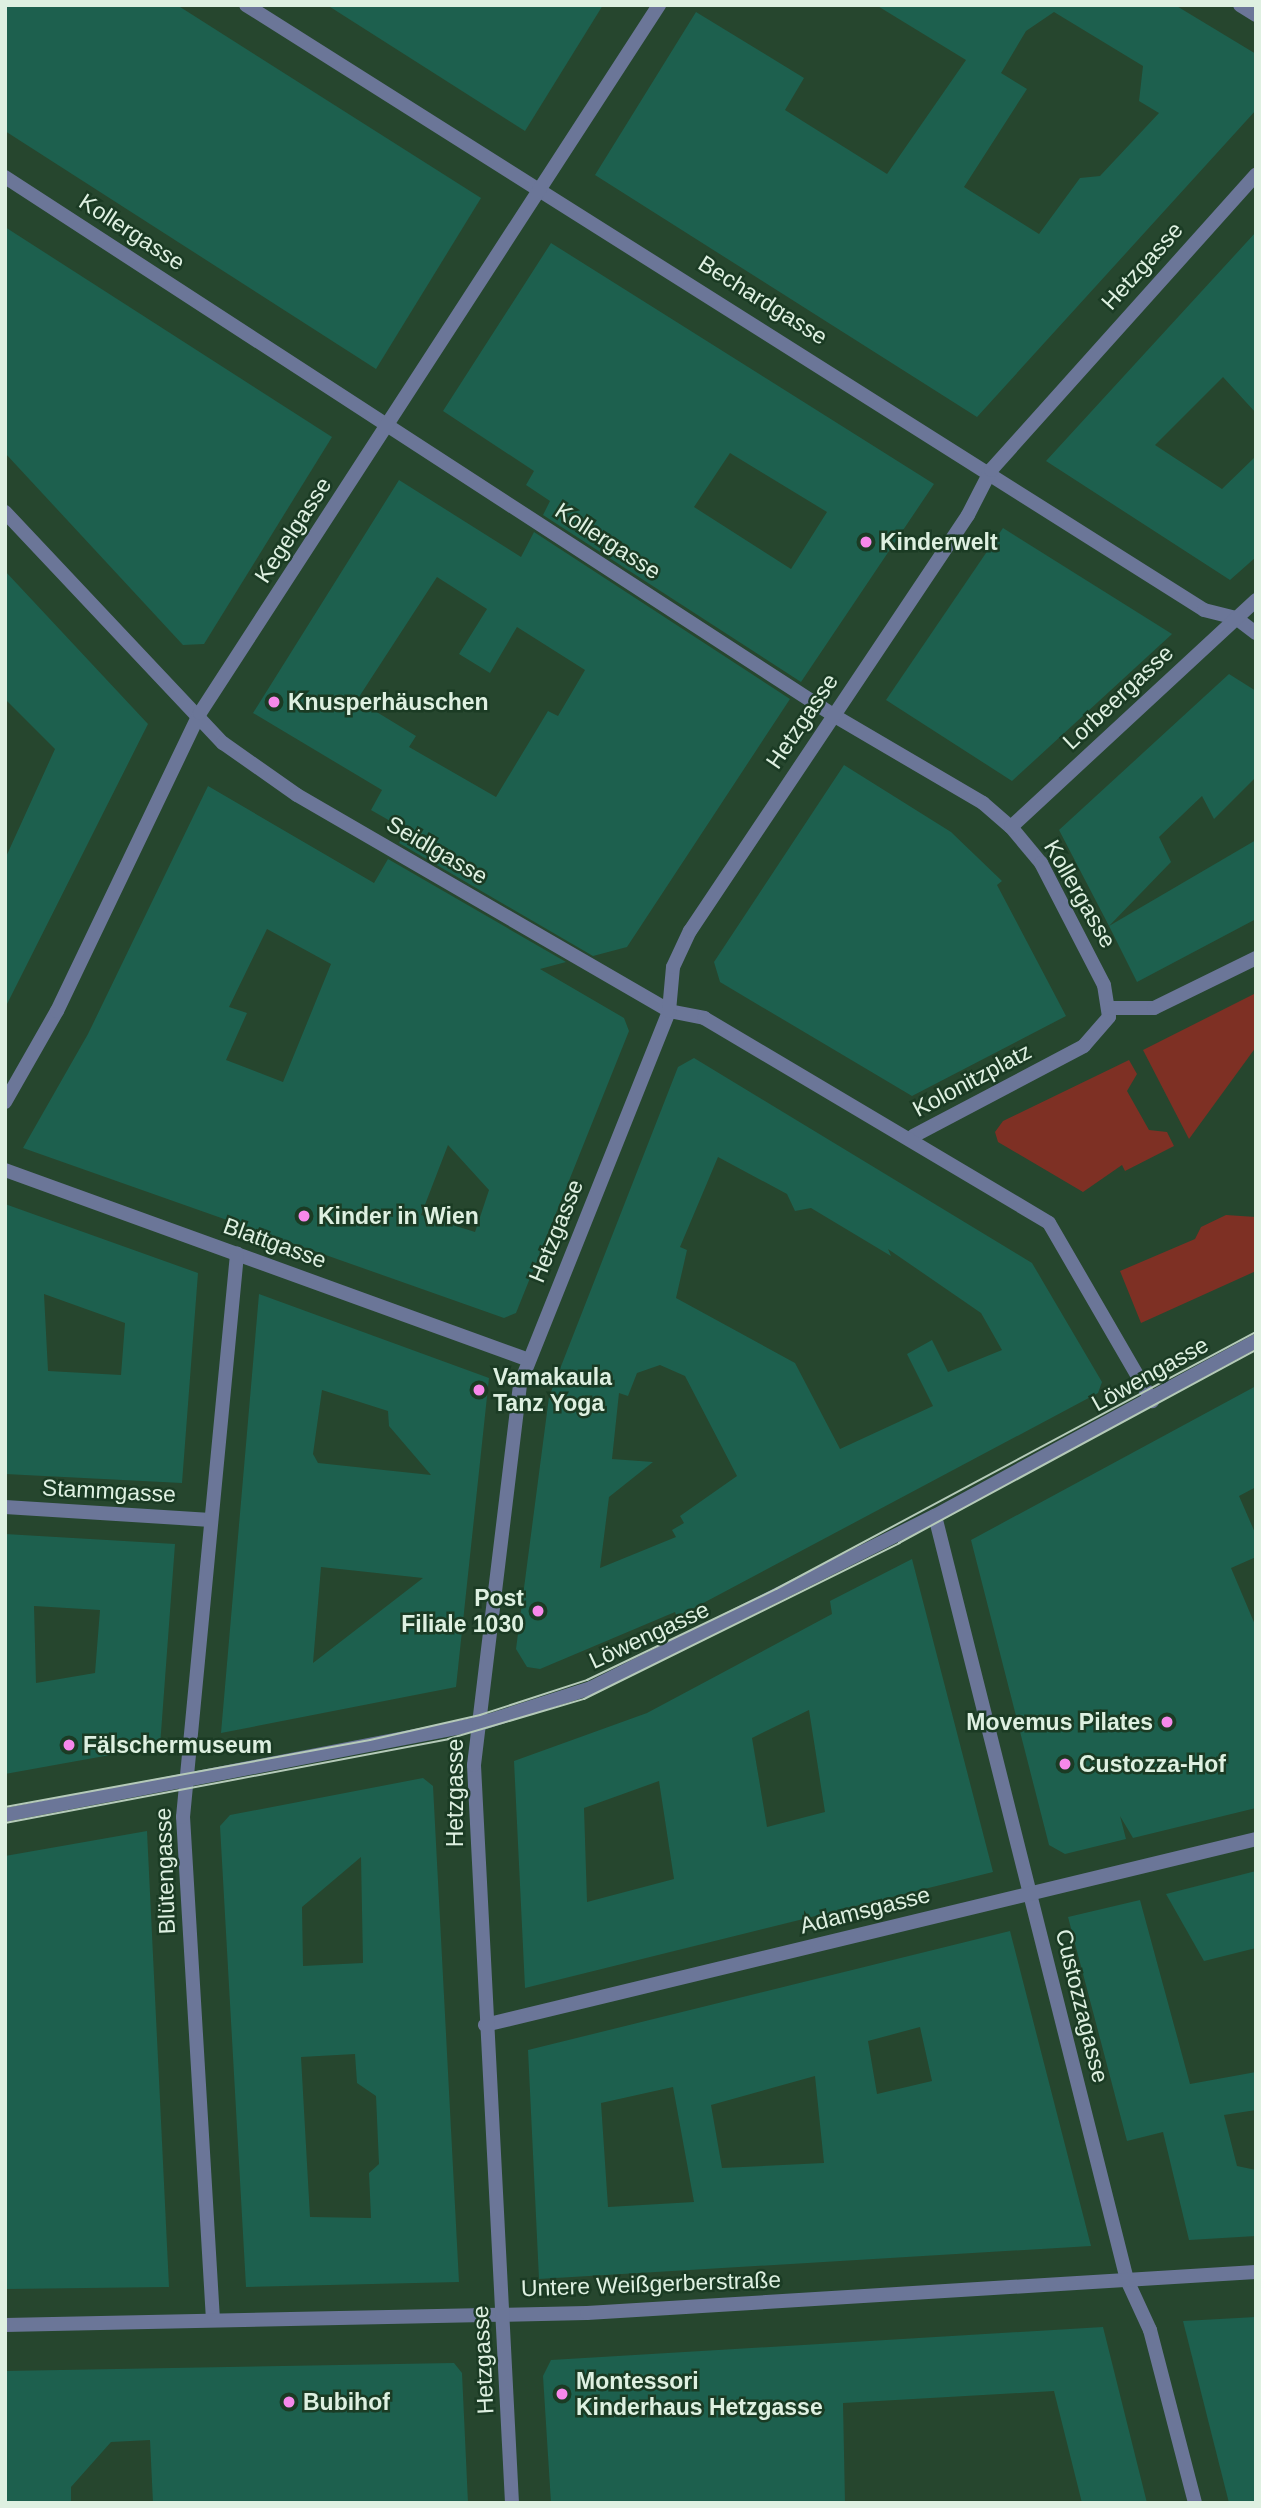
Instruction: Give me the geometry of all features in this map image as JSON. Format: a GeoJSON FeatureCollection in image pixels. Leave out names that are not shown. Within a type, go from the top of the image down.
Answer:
{"type":"FeatureCollection","features":[{"type":"Feature","properties":{"kind":"street","name":"Kegelgasse"},"geometry":{"type":"LineString","coordinates":[[5,1102],[57,1011],[200,713],[544,189],[659,5]]}},
{"type":"Feature","properties":{"kind":"street"},"geometry":{"type":"LineString","coordinates":[[1240,5],[1256,15]]}},
{"type":"Feature","properties":{"kind":"street","name":"Bechardgasse"},"geometry":{"type":"LineString","coordinates":[[250,6],[991,470],[1204,610],[1236,618],[1256,633]]}},
{"type":"Feature","properties":{"kind":"street","name":"Hetzgasse"},"geometry":{"type":"LineString","coordinates":[[512,2503],[504,2312],[485,2025],[474,1765],[520,1384],[669,1011],[673,967],[690,931],[968,515],[991,470],[1256,175]]}},
{"type":"Feature","properties":{"kind":"street","name":"Kollergasse"},"geometry":{"type":"LineString","coordinates":[[5,177],[389,424],[833,715],[983,803],[1011,827],[1041,863],[1111,1008]]}},
{"type":"Feature","properties":{"kind":"street","name":"Seidlgasse"},"geometry":{"type":"LineString","coordinates":[[5,512],[200,713],[223,743],[297,795],[669,1011],[704,1018],[913,1136]]}},
{"type":"Feature","properties":{"kind":"street","name":"Lorbeergasse"},"geometry":{"type":"LineString","coordinates":[[1011,827],[1256,600]]}},
{"type":"Feature","properties":{"kind":"street"},"geometry":{"type":"LineString","coordinates":[[1111,1008],[1154,1008],[1256,958]]}},
{"type":"Feature","properties":{"kind":"street","name":"Kolonitzplatz"},"geometry":{"type":"LineString","coordinates":[[913,1136],[1084,1046],[1103,1029],[1111,1008]]}},
{"type":"Feature","properties":{"kind":"street","name":"Kolonitzplatz"},"geometry":{"type":"LineString","coordinates":[[913,1136],[1029,1209],[1062,1237],[1152,1401]]}},
{"type":"Feature","properties":{"kind":"street","name":"Blattgasse"},"geometry":{"type":"LineString","coordinates":[[5,1170],[529,1360]]}},
{"type":"Feature","properties":{"kind":"street","name":"Blütengasse"},"geometry":{"type":"LineString","coordinates":[[213,2320],[183,1817],[237,1254]]}},
{"type":"Feature","properties":{"kind":"street","name":"Löwengasse"},"geometry":{"type":"LineString","coordinates":[[5,1815],[479,1724],[635,1669],[935,1516],[1152,1401],[1256,1341]]}},
{"type":"Feature","properties":{"kind":"street","name":"Stammgasse"},"geometry":{"type":"LineString","coordinates":[[5,1507],[211,1520]]}},
{"type":"Feature","properties":{"kind":"street","name":"Custozzagasse"},"geometry":{"type":"LineString","coordinates":[[935,1516],[1127,2280],[1150,2330],[1195,2503]]}},
{"type":"Feature","properties":{"kind":"street","name":"Adamsgasse"},"geometry":{"type":"LineString","coordinates":[[485,2025],[1256,1839]]}},
{"type":"Feature","properties":{"kind":"street","name":"Untere Weißgerberstraße"},"geometry":{"type":"LineString","coordinates":[[5,2325],[504,2312],[587,2314],[1256,2272]]}},
{"type":"Feature","properties":{"kind":"shaded area"},"geometry":{"type":"Polygon","coordinates":[[[1256,993],[1256,1047],[1189,1139],[1143,1050],[1256,993]]]}},
{"type":"Feature","properties":{"kind":"shaded area"},"geometry":{"type":"Polygon","coordinates":[[[1129,1060],[1137,1074],[1127,1091],[1149,1130],[1167,1132],[1174,1146],[1125,1171],[1122,1165],[1083,1192],[998,1142],[995,1132],[1003,1121],[1129,1060]]]}},
{"type":"Feature","properties":{"kind":"shaded area"},"geometry":{"type":"Polygon","coordinates":[[[1226,1215],[1256,1217],[1256,1271],[1141,1323],[1120,1271],[1195,1239],[1201,1227],[1226,1215]]]}},
{"type":"Feature","properties":{"kind":"building"},"geometry":{"type":"Polygon","coordinates":[[[5,5],[177,5],[481,198],[376,369],[5,131],[5,5]]]}},
{"type":"Feature","properties":{"kind":"building"},"geometry":{"type":"Polygon","coordinates":[[[327,5],[603,5],[525,131],[327,5]]]}},
{"type":"Feature","properties":{"kind":"building"},"geometry":{"type":"Polygon","coordinates":[[[876,5],[1175,5],[1256,54],[1256,110],[977,417],[595,175],[696,12],[804,78],[785,110],[887,174],[966,60],[876,5]],[[1054,12],[1026,31],[1001,73],[1027,89],[964,187],[1039,234],[1080,178],[1100,176],[1159,113],[1139,101],[1143,66],[1054,12]]]}},
{"type":"Feature","properties":{"kind":"building"},"geometry":{"type":"Polygon","coordinates":[[[5,227],[332,437],[204,644],[183,645],[5,453],[5,227]]]}},
{"type":"Feature","properties":{"kind":"building"},"geometry":{"type":"Polygon","coordinates":[[[1256,232],[1256,413],[1223,377],[1155,445],[1222,489],[1256,456],[1256,557],[1230,580],[1046,461],[1256,232]]]}},
{"type":"Feature","properties":{"kind":"building"},"geometry":{"type":"Polygon","coordinates":[[[551,243],[934,484],[801,682],[543,515],[550,501],[526,485],[534,471],[443,411],[551,243]],[[730,453],[694,507],[791,569],[827,512],[730,453]]]}},
{"type":"Feature","properties":{"kind":"building"},"geometry":{"type":"Polygon","coordinates":[[[399,480],[521,557],[534,532],[790,699],[627,947],[593,956],[399,843],[406,830],[371,810],[382,790],[253,713],[399,480]],[[437,577],[357,700],[416,736],[409,747],[496,797],[548,711],[558,716],[585,670],[517,627],[490,673],[459,654],[487,609],[437,577]]]}},
{"type":"Feature","properties":{"kind":"building"},"geometry":{"type":"Polygon","coordinates":[[[1003,528],[1172,634],[1012,781],[886,700],[1003,528]]]}},
{"type":"Feature","properties":{"kind":"building"},"geometry":{"type":"Polygon","coordinates":[[[5,571],[148,724],[5,1008],[5,859],[55,749],[5,699],[5,571]]]}},
{"type":"Feature","properties":{"kind":"building"},"geometry":{"type":"Polygon","coordinates":[[[1229,674],[1256,691],[1256,777],[1214,819],[1202,796],[1159,837],[1171,862],[1109,926],[1059,830],[1229,674]]]}},
{"type":"Feature","properties":{"kind":"building"},"geometry":{"type":"Polygon","coordinates":[[[844,765],[951,832],[1002,881],[997,885],[1066,1016],[912,1096],[720,982],[714,962],[844,765]]]}},
{"type":"Feature","properties":{"kind":"building"},"geometry":{"type":"Polygon","coordinates":[[[208,786],[374,883],[388,859],[566,962],[540,969],[624,1018],[629,1031],[516,1313],[504,1318],[23,1148],[88,1034],[208,786]],[[267,929],[229,1007],[247,1013],[226,1060],[283,1082],[331,964],[267,929]],[[448,1145],[421,1215],[475,1232],[489,1190],[448,1145]]]}},
{"type":"Feature","properties":{"kind":"building"},"geometry":{"type":"Polygon","coordinates":[[[1256,840],[1256,919],[1137,982],[1109,926],[1256,840]]]}},
{"type":"Feature","properties":{"kind":"building"},"geometry":{"type":"Polygon","coordinates":[[[694,1058],[1032,1263],[1102,1382],[1098,1393],[677,1617],[675,1612],[540,1669],[527,1667],[516,1649],[549,1397],[678,1067],[694,1058]],[[718,1157],[680,1247],[687,1250],[676,1298],[795,1363],[840,1449],[933,1406],[907,1354],[932,1340],[948,1372],[1002,1350],[981,1313],[888,1249],[891,1256],[811,1208],[795,1211],[787,1194],[718,1157]],[[660,1365],[637,1373],[628,1396],[619,1393],[612,1459],[653,1462],[609,1497],[600,1568],[676,1537],[672,1530],[684,1523],[680,1516],[737,1476],[685,1376],[660,1365]]]}},
{"type":"Feature","properties":{"kind":"building"},"geometry":{"type":"Polygon","coordinates":[[[5,1204],[198,1273],[182,1483],[5,1474],[5,1204]],[[44,1294],[48,1371],[121,1375],[125,1323],[44,1294]]]}},
{"type":"Feature","properties":{"kind":"building"},"geometry":{"type":"Polygon","coordinates":[[[259,1294],[489,1378],[456,1687],[221,1733],[259,1294]],[[322,1390],[313,1454],[318,1463],[431,1475],[389,1426],[388,1411],[322,1390]],[[321,1567],[313,1663],[423,1578],[321,1567]]]}},
{"type":"Feature","properties":{"kind":"building"},"geometry":{"type":"Polygon","coordinates":[[[1256,1386],[1256,1487],[1239,1496],[1256,1535],[1256,1557],[1231,1568],[1256,1627],[1256,1808],[1133,1838],[1120,1816],[1126,1839],[1065,1854],[1049,1845],[971,1540],[1256,1386]]]}},
{"type":"Feature","properties":{"kind":"building"},"geometry":{"type":"Polygon","coordinates":[[[5,1534],[175,1544],[160,1746],[5,1774],[5,1534]],[[34,1606],[36,1683],[95,1673],[100,1610],[34,1606]]]}},
{"type":"Feature","properties":{"kind":"building"},"geometry":{"type":"Polygon","coordinates":[[[912,1559],[993,1872],[525,1988],[514,1761],[647,1713],[832,1614],[830,1601],[912,1559]],[[809,1710],[752,1738],[767,1827],[825,1812],[809,1710]],[[659,1781],[584,1808],[587,1902],[674,1879],[659,1781]]]}},
{"type":"Feature","properties":{"kind":"building"},"geometry":{"type":"Polygon","coordinates":[[[423,1778],[433,1786],[459,2282],[246,2287],[220,1826],[230,1815],[423,1778]],[[361,1857],[302,1907],[303,1966],[363,1963],[361,1857]],[[355,2054],[301,2057],[310,2217],[371,2218],[369,2173],[379,2164],[376,2096],[357,2083],[355,2054]]]}},
{"type":"Feature","properties":{"kind":"building"},"geometry":{"type":"Polygon","coordinates":[[[147,1831],[169,2287],[5,2289],[5,1856],[147,1831]]]}},
{"type":"Feature","properties":{"kind":"building"},"geometry":{"type":"Polygon","coordinates":[[[1256,1871],[1256,1948],[1204,1961],[1166,1894],[1256,1871]]]}},
{"type":"Feature","properties":{"kind":"building"},"geometry":{"type":"Polygon","coordinates":[[[1140,1900],[1190,2084],[1256,2072],[1256,2110],[1224,2115],[1237,2166],[1256,2170],[1256,2236],[1189,2240],[1163,2132],[1127,2141],[1068,1917],[1140,1900]]]}},
{"type":"Feature","properties":{"kind":"building"},"geometry":{"type":"Polygon","coordinates":[[[1010,1931],[1091,2246],[539,2279],[528,2050],[1010,1931]],[[920,2027],[868,2041],[877,2094],[932,2081],[920,2027]],[[815,2076],[711,2105],[722,2168],[824,2163],[815,2076]],[[673,2087],[601,2103],[608,2207],[694,2202],[673,2087]]]}},
{"type":"Feature","properties":{"kind":"building"},"geometry":{"type":"Polygon","coordinates":[[[1256,2317],[1256,2503],[1229,2503],[1183,2321],[1256,2317]]]}},
{"type":"Feature","properties":{"kind":"building"},"geometry":{"type":"Polygon","coordinates":[[[1103,2327],[1147,2503],[1082,2503],[1054,2391],[843,2403],[845,2503],[551,2503],[543,2376],[551,2360],[1103,2327]]]}},
{"type":"Feature","properties":{"kind":"building"},"geometry":{"type":"Polygon","coordinates":[[[454,2363],[462,2373],[468,2503],[153,2503],[150,2440],[111,2442],[71,2487],[71,2503],[7,2503],[5,2371],[454,2363]]]}},
{"type":"Feature","properties":{"kind":"tram line"},"geometry":{"type":"LineString","coordinates":[[5,1807],[370,1740],[480,1715],[587,1680],[776,1589],[1256,1332]]}},
{"type":"Feature","properties":{"kind":"tram line"},"geometry":{"type":"LineString","coordinates":[[5,1823],[448,1739],[584,1699],[899,1543],[1256,1350]]}},
{"type":"Feature","properties":{"kind":"place","name":"Kinderwelt"},"geometry":{"type":"Point","coordinates":[866,542]}},
{"type":"Feature","properties":{"kind":"place","name":"Knusperhäuschen"},"geometry":{"type":"Point","coordinates":[274,702]}},
{"type":"Feature","properties":{"kind":"place","name":"Kinder in Wien"},"geometry":{"type":"Point","coordinates":[304,1216]}},
{"type":"Feature","properties":{"kind":"place","name":"Vamakaula Tanz Yoga"},"geometry":{"type":"Point","coordinates":[479,1390]}},
{"type":"Feature","properties":{"kind":"place","name":"Post Filiale 1030"},"geometry":{"type":"Point","coordinates":[538,1611]}},
{"type":"Feature","properties":{"kind":"place","name":"Movemus Pilates"},"geometry":{"type":"Point","coordinates":[1167,1722]}},
{"type":"Feature","properties":{"kind":"place","name":"Fälschermuseum"},"geometry":{"type":"Point","coordinates":[69,1745]}},
{"type":"Feature","properties":{"kind":"place","name":"Custozza-Hof"},"geometry":{"type":"Point","coordinates":[1065,1764]}},
{"type":"Feature","properties":{"kind":"place","name":"Montessori Kinderhaus Hetzgasse"},"geometry":{"type":"Point","coordinates":[562,2394]}},
{"type":"Feature","properties":{"kind":"place","name":"Bubihof"},"geometry":{"type":"Point","coordinates":[289,2402]}}]}
